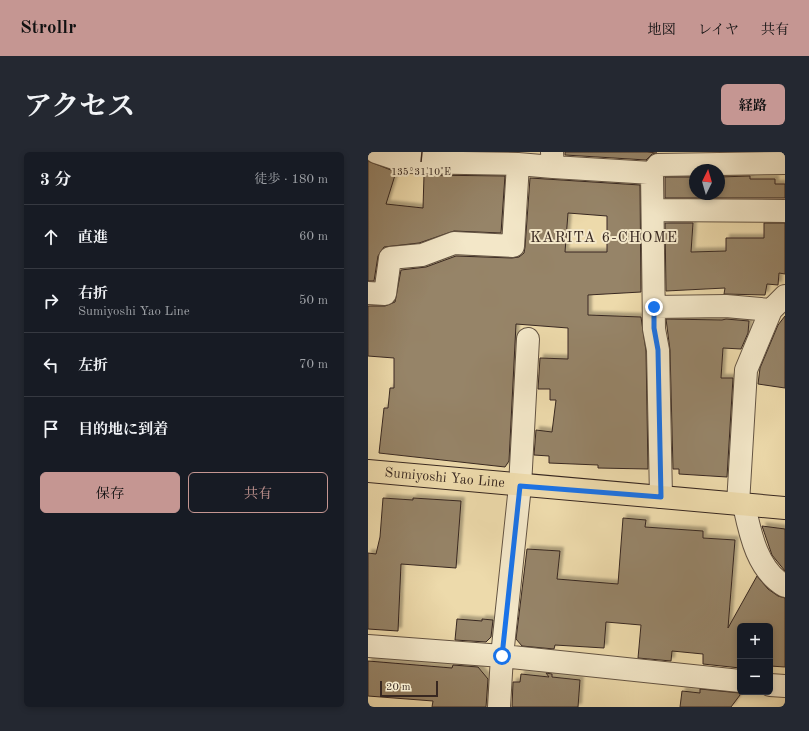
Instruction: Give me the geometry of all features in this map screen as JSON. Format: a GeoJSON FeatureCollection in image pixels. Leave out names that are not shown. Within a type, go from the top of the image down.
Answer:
{"type":"FeatureCollection","features":[{"type":"Feature","properties":{"kind":"main road","name":"Sumiyoshi Yao Line"},"geometry":{"type":"LineString","coordinates":[[368,471],[520,486],[785,508]]}},
{"type":"Feature","properties":{"kind":"street"},"geometry":{"type":"LineString","coordinates":[[376,152],[406,162],[518,164],[553,160],[652,173]]}},
{"type":"Feature","properties":{"kind":"street"},"geometry":{"type":"LineString","coordinates":[[661,497],[658,350],[654,328],[652,173],[658,165],[785,163]]}},
{"type":"Feature","properties":{"kind":"street"},"geometry":{"type":"LineString","coordinates":[[368,293],[385,294],[390,258],[422,255],[454,243],[513,246],[518,164]]}},
{"type":"Feature","properties":{"kind":"street"},"geometry":{"type":"LineString","coordinates":[[653,210],[785,211]]}},
{"type":"Feature","properties":{"kind":"street"},"geometry":{"type":"LineString","coordinates":[[654,307],[726,306],[778,303],[746,370],[741,504],[750,534],[766,570],[785,586]]}},
{"type":"Feature","properties":{"kind":"street"},"geometry":{"type":"LineString","coordinates":[[499,707],[502,656],[520,486],[528,339]]}},
{"type":"Feature","properties":{"kind":"street"},"geometry":{"type":"LineString","coordinates":[[368,646],[502,656],[737,681]]}},
{"type":"Feature","properties":{"kind":"street"},"geometry":{"type":"LineString","coordinates":[[773,685],[785,686]]}},
{"type":"Feature","properties":{"kind":"building"},"geometry":{"type":"Polygon","coordinates":[[[565,152],[657,153],[652,154],[646,160],[565,155],[565,152]]]}},
{"type":"Feature","properties":{"kind":"building"},"geometry":{"type":"Polygon","coordinates":[[[368,161],[396,172],[386,204],[423,208],[424,175],[505,176],[501,233],[454,231],[419,243],[384,247],[378,256],[374,281],[368,281],[368,161]]]}},
{"type":"Feature","properties":{"kind":"building"},"geometry":{"type":"Polygon","coordinates":[[[750,176],[750,179],[775,179],[775,184],[785,184],[785,198],[725,198],[725,177],[750,176]]]}},
{"type":"Feature","properties":{"kind":"building"},"geometry":{"type":"Polygon","coordinates":[[[665,177],[689,177],[689,198],[665,198],[665,177]]]}},
{"type":"Feature","properties":{"kind":"building"},"geometry":{"type":"Polygon","coordinates":[[[530,178],[640,185],[641,292],[588,295],[588,315],[641,317],[646,351],[648,469],[598,468],[598,465],[549,463],[549,456],[534,455],[536,430],[552,432],[556,400],[550,400],[550,389],[538,389],[540,358],[568,359],[568,328],[516,324],[509,461],[505,467],[379,453],[384,408],[388,408],[390,388],[394,388],[394,358],[368,356],[368,306],[385,306],[395,302],[401,270],[426,267],[456,256],[519,257],[524,253],[530,178]],[[568,213],[565,252],[607,252],[607,216],[568,213]]]}},
{"type":"Feature","properties":{"kind":"building"},"geometry":{"type":"Polygon","coordinates":[[[665,223],[693,223],[691,252],[726,251],[726,238],[764,238],[764,223],[785,223],[785,274],[779,273],[778,285],[767,284],[765,295],[724,294],[725,288],[666,291],[665,223]]]}},
{"type":"Feature","properties":{"kind":"building"},"geometry":{"type":"Polygon","coordinates":[[[785,316],[785,388],[758,384],[760,368],[778,325],[785,316]]]}},
{"type":"Feature","properties":{"kind":"building"},"geometry":{"type":"Polygon","coordinates":[[[666,319],[726,319],[749,321],[748,333],[741,349],[723,348],[721,378],[733,378],[727,477],[679,474],[679,469],[673,469],[670,350],[666,319]]]}},
{"type":"Feature","properties":{"kind":"building"},"geometry":{"type":"Polygon","coordinates":[[[383,498],[461,501],[456,568],[401,564],[398,631],[368,629],[368,553],[376,554],[380,537],[383,498]]]}},
{"type":"Feature","properties":{"kind":"building"},"geometry":{"type":"Polygon","coordinates":[[[623,518],[646,520],[645,527],[703,531],[703,538],[735,540],[728,628],[757,576],[768,589],[778,596],[785,598],[785,667],[773,666],[773,623],[737,623],[737,668],[703,664],[703,654],[672,651],[671,661],[638,658],[641,625],[606,622],[604,648],[555,645],[554,649],[522,646],[516,639],[527,549],[560,551],[557,579],[618,584],[623,518]]]}},
{"type":"Feature","properties":{"kind":"building"},"geometry":{"type":"Polygon","coordinates":[[[762,526],[785,529],[785,571],[772,555],[762,526]]]}},
{"type":"Feature","properties":{"kind":"building"},"geometry":{"type":"Polygon","coordinates":[[[457,619],[482,621],[482,619],[493,620],[491,637],[486,642],[455,640],[457,619]]]}},
{"type":"Feature","properties":{"kind":"building"},"geometry":{"type":"Polygon","coordinates":[[[368,661],[452,668],[453,665],[478,667],[488,679],[486,707],[432,707],[433,701],[368,696],[368,661]]]}},
{"type":"Feature","properties":{"kind":"building"},"geometry":{"type":"Polygon","coordinates":[[[546,673],[552,674],[552,677],[580,680],[578,707],[512,707],[513,682],[520,682],[521,674],[549,677],[546,673]]]}},
{"type":"Feature","properties":{"kind":"building"},"geometry":{"type":"Polygon","coordinates":[[[700,689],[737,693],[737,695],[740,695],[731,707],[680,707],[682,691],[700,693],[700,689]]]}},
{"type":"Feature","properties":{"kind":"district","name":"KARITA 6-CHOME"},"geometry":{"type":"Point","coordinates":[604,238]}},
{"type":"Feature","properties":{"kind":"route"},"geometry":{"type":"LineString","coordinates":[[502,656],[520,486],[661,497],[658,350],[654,328],[654,307]]}}]}
